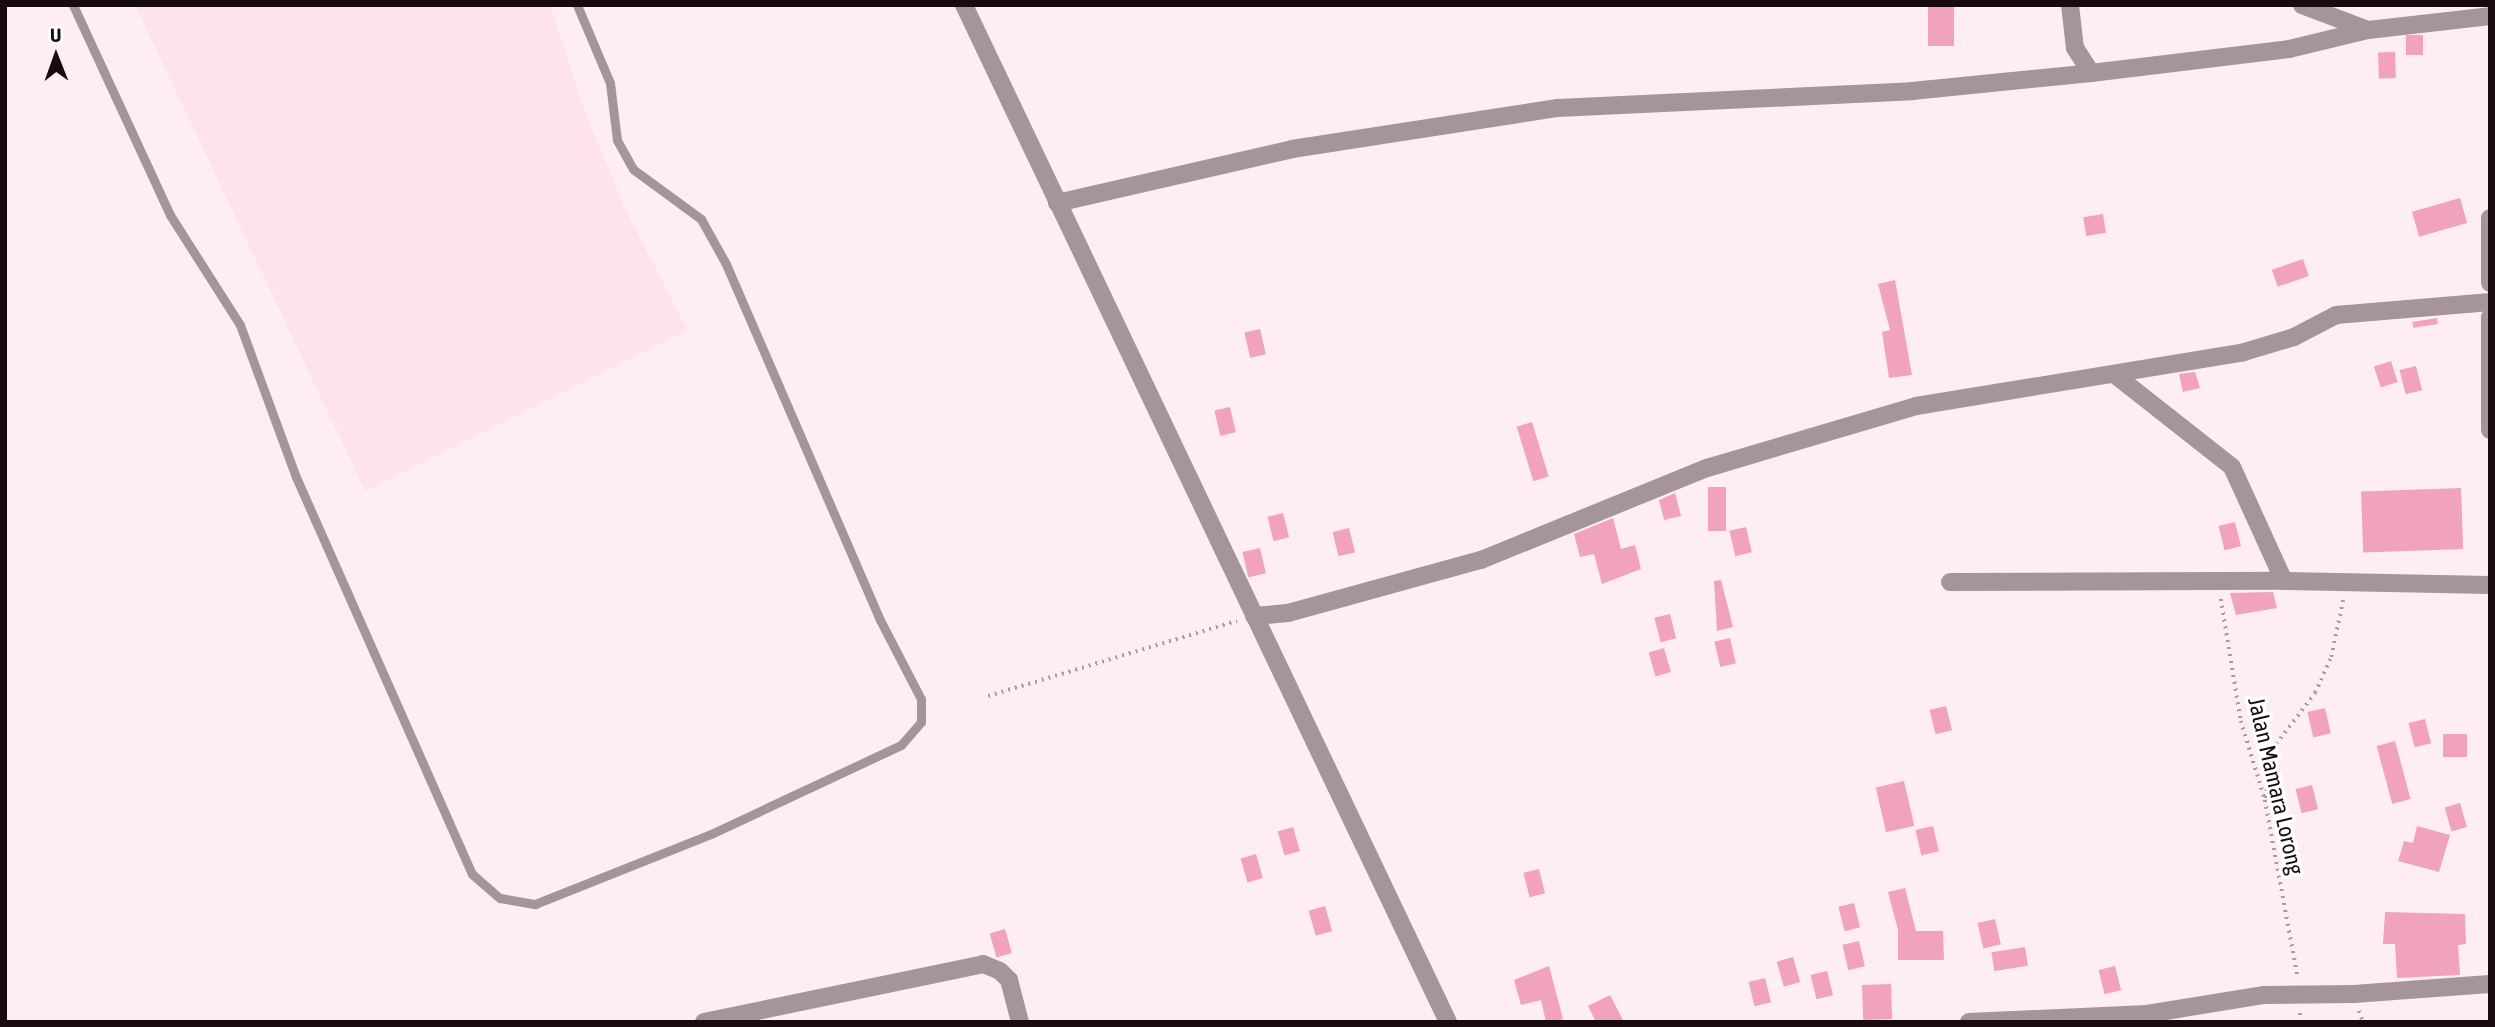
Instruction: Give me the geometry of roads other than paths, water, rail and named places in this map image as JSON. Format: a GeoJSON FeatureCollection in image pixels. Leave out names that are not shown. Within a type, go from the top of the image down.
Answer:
{"type":"FeatureCollection","features":[{"type":"Feature","properties":{"kind":"street"},"geometry":{"type":"LineString","coordinates":[[964,5],[1447,1022]]}},
{"type":"Feature","properties":{"kind":"street"},"geometry":{"type":"LineString","coordinates":[[2070,5],[2075,47],[2091,73]]}},
{"type":"Feature","properties":{"kind":"street"},"geometry":{"type":"LineString","coordinates":[[2302,5],[2368,30]]}},
{"type":"Feature","properties":{"kind":"street"},"geometry":{"type":"LineString","coordinates":[[1056,203],[1292,149],[1558,108],[1912,90],[2091,73],[2289,49],[2368,30],[2490,16]]}},
{"type":"Feature","properties":{"kind":"street"},"geometry":{"type":"LineString","coordinates":[[2489,220],[2490,283]]}},
{"type":"Feature","properties":{"kind":"street"},"geometry":{"type":"LineString","coordinates":[[1254,616],[1288,613],[1481,560],[1707,468],[1882,416],[2244,352],[2294,338],[2336,315],[2490,302]]}},
{"type":"Feature","properties":{"kind":"street"},"geometry":{"type":"LineString","coordinates":[[2490,317],[2490,430]]}},
{"type":"Feature","properties":{"kind":"street"},"geometry":{"type":"LineString","coordinates":[[2114,374],[2232,467],[2284,581]]}},
{"type":"Feature","properties":{"kind":"street"},"geometry":{"type":"LineString","coordinates":[[1950,582],[2284,581],[2490,584]]}},
{"type":"Feature","properties":{"kind":"street"},"geometry":{"type":"LineString","coordinates":[[704,1022],[983,964],[1000,971],[1009,981],[1020,1022]]}},
{"type":"Feature","properties":{"kind":"street"},"geometry":{"type":"LineString","coordinates":[[1969,1022],[2147,1014],[2264,995],[2301,996],[2490,984]]}},
{"type":"Feature","properties":{"kind":"lane"},"geometry":{"type":"LineString","coordinates":[[73,5],[170,215],[240,325],[296,477],[472,874],[499,898],[536,904],[711,834],[901,745],[921,722],[921,699],[880,620],[726,264],[701,219],[633,169],[617,140],[610,83],[577,5]]}}]}
